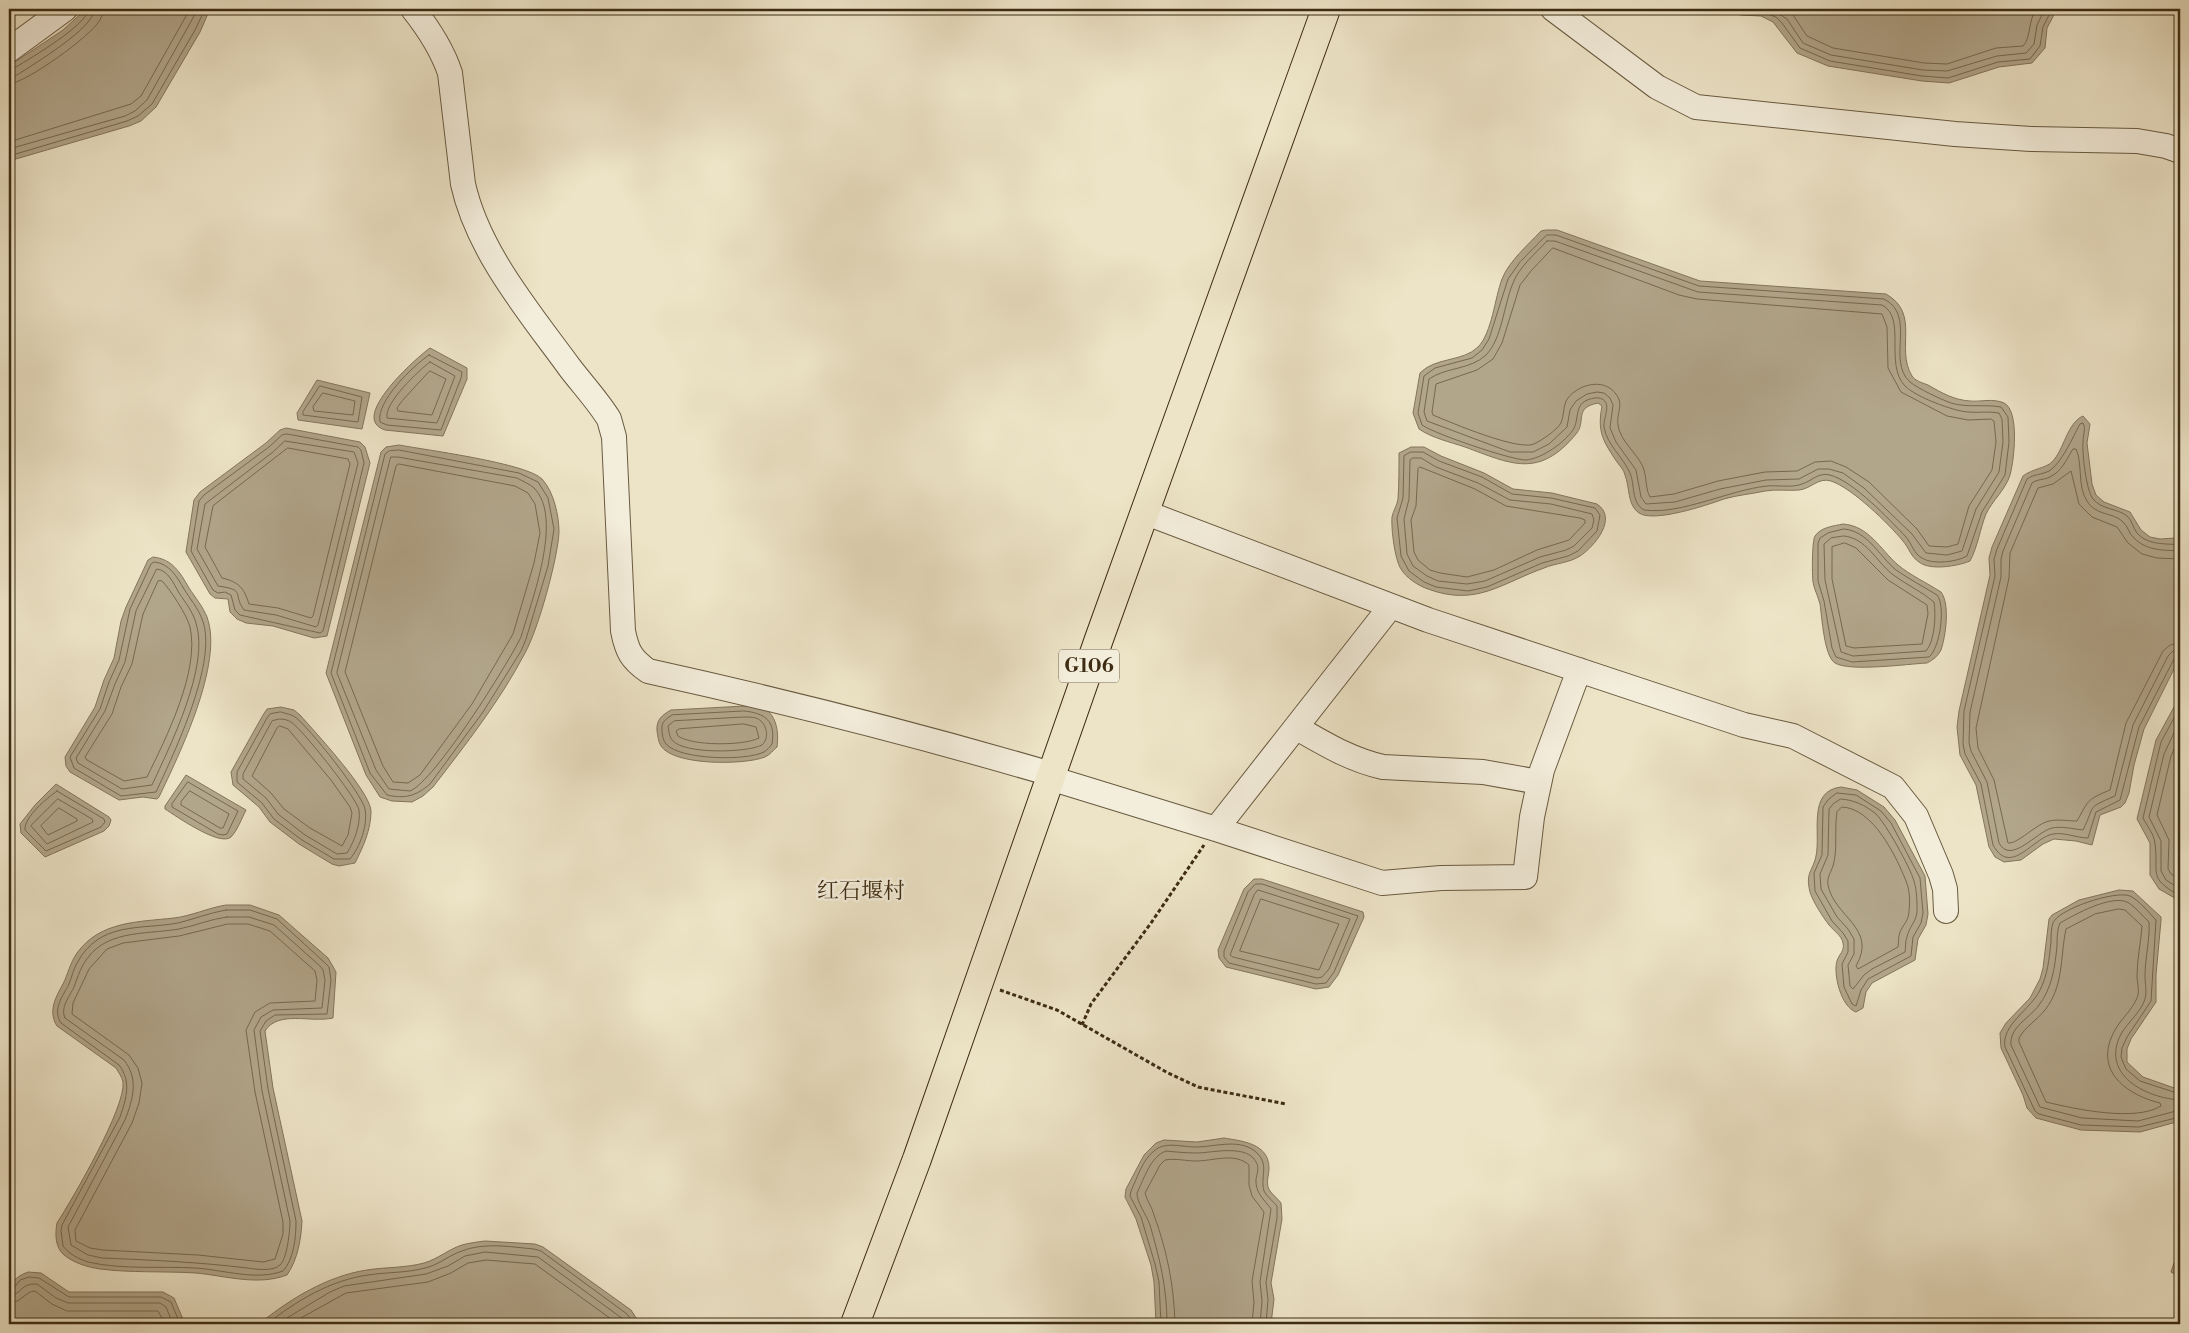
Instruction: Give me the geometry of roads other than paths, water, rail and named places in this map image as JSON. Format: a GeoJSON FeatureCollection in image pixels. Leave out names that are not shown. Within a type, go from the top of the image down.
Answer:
{"type":"FeatureCollection","features":[{"type":"Feature","properties":{"kind":"highway","name":"G106"},"geometry":{"type":"LineString","coordinates":[[855,1324],[917,1159],[1144,512],[1326,9]]}},
{"type":"Feature","properties":{"kind":"street"},"geometry":{"type":"LineString","coordinates":[[9,50],[65,9]]}},
{"type":"Feature","properties":{"kind":"street"},"geometry":{"type":"LineString","coordinates":[[413,9],[426,25],[445,58],[450,73],[463,184],[466,199],[482,241],[571,369],[601,406],[612,427],[623,631],[626,647],[634,662],[648,671],[783,701],[916,735],[1216,828],[1382,884],[1441,878],[1526,877],[1531,825],[1542,770],[1579,670]]}},
{"type":"Feature","properties":{"kind":"street"},"geometry":{"type":"LineString","coordinates":[[1553,9],[1657,87],[1696,107],[1955,134],[2031,139],[2137,141],[2166,146],[2180,151]]}},
{"type":"Feature","properties":{"kind":"street"},"geometry":{"type":"LineString","coordinates":[[1144,512],[1391,606],[1744,725],[1793,736],[1893,788],[1916,816],[1938,867],[1944,882],[1946,911]]}},
{"type":"Feature","properties":{"kind":"street"},"geometry":{"type":"LineString","coordinates":[[1216,828],[1297,728],[1391,606]]}},
{"type":"Feature","properties":{"kind":"street"},"geometry":{"type":"LineString","coordinates":[[1297,728],[1338,752],[1368,764],[1383,767],[1483,772],[1539,782]]}},
{"type":"Feature","properties":{"kind":"water"},"geometry":{"type":"Polygon","coordinates":[[[86,9],[210,9],[200,32],[156,107],[141,121],[9,161],[9,66],[63,30],[86,9]]]}},
{"type":"Feature","properties":{"kind":"water"},"geometry":{"type":"Polygon","coordinates":[[[1721,9],[2057,9],[2047,28],[2045,48],[2032,63],[1999,67],[1949,83],[1922,81],[1828,66],[1797,53],[1773,22],[1761,16],[1741,15],[1721,9]]]}},
{"type":"Feature","properties":{"kind":"water"},"geometry":{"type":"Polygon","coordinates":[[[1557,230],[1700,281],[1886,294],[1896,302],[1902,311],[1905,321],[1907,365],[1913,378],[1953,398],[2004,403],[2009,408],[2012,416],[2014,448],[2010,475],[1986,514],[1970,561],[1944,567],[1924,565],[1914,558],[1905,544],[1869,507],[1840,485],[1826,480],[1803,489],[1769,490],[1724,499],[1668,515],[1646,516],[1635,510],[1632,505],[1624,471],[1602,436],[1600,423],[1602,406],[1598,403],[1586,408],[1576,434],[1562,448],[1550,457],[1524,464],[1497,458],[1435,437],[1419,429],[1413,413],[1420,373],[1433,364],[1465,355],[1478,347],[1487,333],[1505,272],[1541,231],[1557,230]]]}},
{"type":"Feature","properties":{"kind":"water"},"geometry":{"type":"Polygon","coordinates":[[[430,348],[467,368],[467,379],[443,436],[380,428],[376,424],[374,416],[377,406],[403,372],[430,348]]]}},
{"type":"Feature","properties":{"kind":"water"},"geometry":{"type":"Polygon","coordinates":[[[317,380],[370,393],[362,429],[298,420],[297,413],[317,380]]]}},
{"type":"Feature","properties":{"kind":"water"},"geometry":{"type":"Polygon","coordinates":[[[2083,416],[2090,424],[2087,443],[2092,484],[2096,495],[2104,502],[2130,512],[2141,530],[2150,537],[2160,539],[2176,538],[2180,542],[2180,657],[2144,729],[2125,803],[2121,807],[2100,815],[2092,845],[2054,839],[2043,844],[2021,860],[2004,862],[1995,857],[1989,847],[1976,785],[1960,755],[1957,727],[1959,711],[1990,575],[1989,558],[1992,547],[2023,476],[2052,462],[2060,451],[2073,424],[2083,416]]]}},
{"type":"Feature","properties":{"kind":"water"},"geometry":{"type":"Polygon","coordinates":[[[286,428],[360,442],[365,447],[370,463],[327,636],[314,638],[273,626],[246,623],[237,619],[230,612],[228,599],[215,598],[210,594],[186,552],[194,500],[200,492],[266,443],[280,430],[286,428]]]}},
{"type":"Feature","properties":{"kind":"water"},"geometry":{"type":"Polygon","coordinates":[[[399,445],[497,463],[532,473],[542,479],[553,497],[559,532],[555,559],[546,594],[536,628],[525,653],[494,705],[458,755],[433,787],[423,796],[412,802],[392,801],[380,797],[366,775],[326,673],[381,452],[386,447],[399,445]]]}},
{"type":"Feature","properties":{"kind":"water"},"geometry":{"type":"Polygon","coordinates":[[[1411,447],[1424,447],[1484,473],[1513,489],[1552,493],[1597,504],[1603,510],[1605,517],[1602,532],[1592,546],[1580,556],[1567,562],[1544,568],[1488,591],[1460,595],[1445,594],[1424,588],[1409,578],[1401,569],[1395,552],[1393,536],[1392,517],[1398,499],[1399,453],[1411,447]]]}},
{"type":"Feature","properties":{"kind":"water"},"geometry":{"type":"Polygon","coordinates":[[[1843,524],[1860,529],[1874,539],[1898,565],[1941,592],[1946,604],[1946,628],[1941,650],[1931,661],[1893,666],[1853,667],[1842,666],[1831,659],[1826,645],[1820,604],[1813,582],[1813,544],[1815,536],[1821,531],[1828,527],[1843,524]]]}},
{"type":"Feature","properties":{"kind":"water"},"geometry":{"type":"Polygon","coordinates":[[[153,557],[165,560],[175,567],[207,617],[211,636],[209,659],[205,683],[197,708],[159,797],[157,799],[143,797],[119,800],[70,772],[66,766],[65,757],[95,707],[114,658],[121,621],[126,607],[148,560],[153,557]]]}},
{"type":"Feature","properties":{"kind":"water"},"geometry":{"type":"Polygon","coordinates":[[[2180,696],[2180,901],[2159,889],[2150,875],[2150,843],[2137,819],[2156,740],[2180,696]]]}},
{"type":"Feature","properties":{"kind":"water"},"geometry":{"type":"Polygon","coordinates":[[[745,706],[761,707],[771,714],[776,724],[777,747],[765,757],[755,760],[710,762],[668,753],[660,744],[657,731],[658,724],[662,716],[671,710],[745,706]]]}},
{"type":"Feature","properties":{"kind":"water"},"geometry":{"type":"Polygon","coordinates":[[[281,707],[294,710],[300,715],[352,776],[368,802],[371,811],[370,825],[364,845],[355,863],[339,866],[332,864],[299,844],[270,822],[259,807],[233,785],[231,772],[263,715],[267,709],[281,707]]]}},
{"type":"Feature","properties":{"kind":"water"},"geometry":{"type":"Polygon","coordinates":[[[186,775],[246,810],[231,837],[225,839],[208,834],[165,809],[165,806],[186,775]]]}},
{"type":"Feature","properties":{"kind":"water"},"geometry":{"type":"Polygon","coordinates":[[[56,784],[111,820],[109,826],[104,831],[45,857],[21,833],[20,824],[35,805],[56,784]]]}},
{"type":"Feature","properties":{"kind":"water"},"geometry":{"type":"Polygon","coordinates":[[[1841,787],[1857,790],[1884,807],[1895,820],[1925,876],[1928,914],[1926,925],[1918,939],[1915,960],[1872,983],[1866,992],[1863,1008],[1856,1012],[1846,1004],[1837,982],[1836,967],[1843,948],[1842,940],[1818,909],[1811,896],[1808,880],[1816,856],[1819,805],[1823,796],[1830,790],[1841,787]]]}},
{"type":"Feature","properties":{"kind":"water"},"geometry":{"type":"Polygon","coordinates":[[[1254,879],[1262,879],[1363,912],[1364,917],[1338,975],[1329,987],[1316,989],[1226,967],[1219,958],[1218,950],[1244,889],[1254,879]]]}},
{"type":"Feature","properties":{"kind":"water"},"geometry":{"type":"Polygon","coordinates":[[[2119,890],[2133,891],[2161,917],[2156,975],[2156,1002],[2131,1039],[2127,1049],[2127,1062],[2143,1077],[2180,1090],[2180,1121],[2140,1132],[2081,1130],[2036,1118],[2027,1108],[2001,1048],[2000,1033],[2006,1023],[2030,998],[2040,979],[2049,919],[2052,915],[2079,900],[2119,890]]]}},
{"type":"Feature","properties":{"kind":"water"},"geometry":{"type":"Polygon","coordinates":[[[226,905],[250,905],[279,915],[328,958],[336,972],[333,1018],[286,1019],[271,1025],[265,1031],[273,1088],[302,1221],[300,1242],[294,1262],[287,1275],[265,1280],[253,1280],[196,1273],[100,1269],[76,1262],[64,1255],[57,1244],[57,1223],[86,1174],[108,1131],[122,1094],[123,1082],[116,1068],[57,1026],[53,1016],[55,1000],[77,953],[86,942],[97,935],[121,925],[180,917],[226,905]]]}},
{"type":"Feature","properties":{"kind":"water"},"geometry":{"type":"Polygon","coordinates":[[[1224,1138],[1246,1142],[1259,1148],[1264,1153],[1268,1160],[1269,1168],[1267,1183],[1271,1192],[1281,1203],[1282,1219],[1271,1283],[1274,1299],[1271,1324],[1156,1324],[1154,1282],[1151,1265],[1136,1219],[1125,1197],[1126,1189],[1144,1155],[1156,1143],[1164,1140],[1197,1142],[1224,1138]]]}},
{"type":"Feature","properties":{"kind":"water"},"geometry":{"type":"Polygon","coordinates":[[[485,1241],[535,1244],[543,1247],[631,1310],[640,1324],[259,1324],[296,1298],[338,1277],[367,1270],[424,1263],[462,1245],[485,1241]]]}},
{"type":"Feature","properties":{"kind":"water"},"geometry":{"type":"Polygon","coordinates":[[[2180,1245],[2180,1277],[2171,1272],[2180,1245]]]}},
{"type":"Feature","properties":{"kind":"water"},"geometry":{"type":"Polygon","coordinates":[[[28,1272],[41,1273],[69,1292],[163,1292],[174,1298],[185,1324],[9,1324],[8,1293],[10,1287],[19,1276],[28,1272]]]}},
{"type":"Feature","properties":{"kind":"district","name":"红石堰村"},"geometry":{"type":"Point","coordinates":[861,891]}}]}
